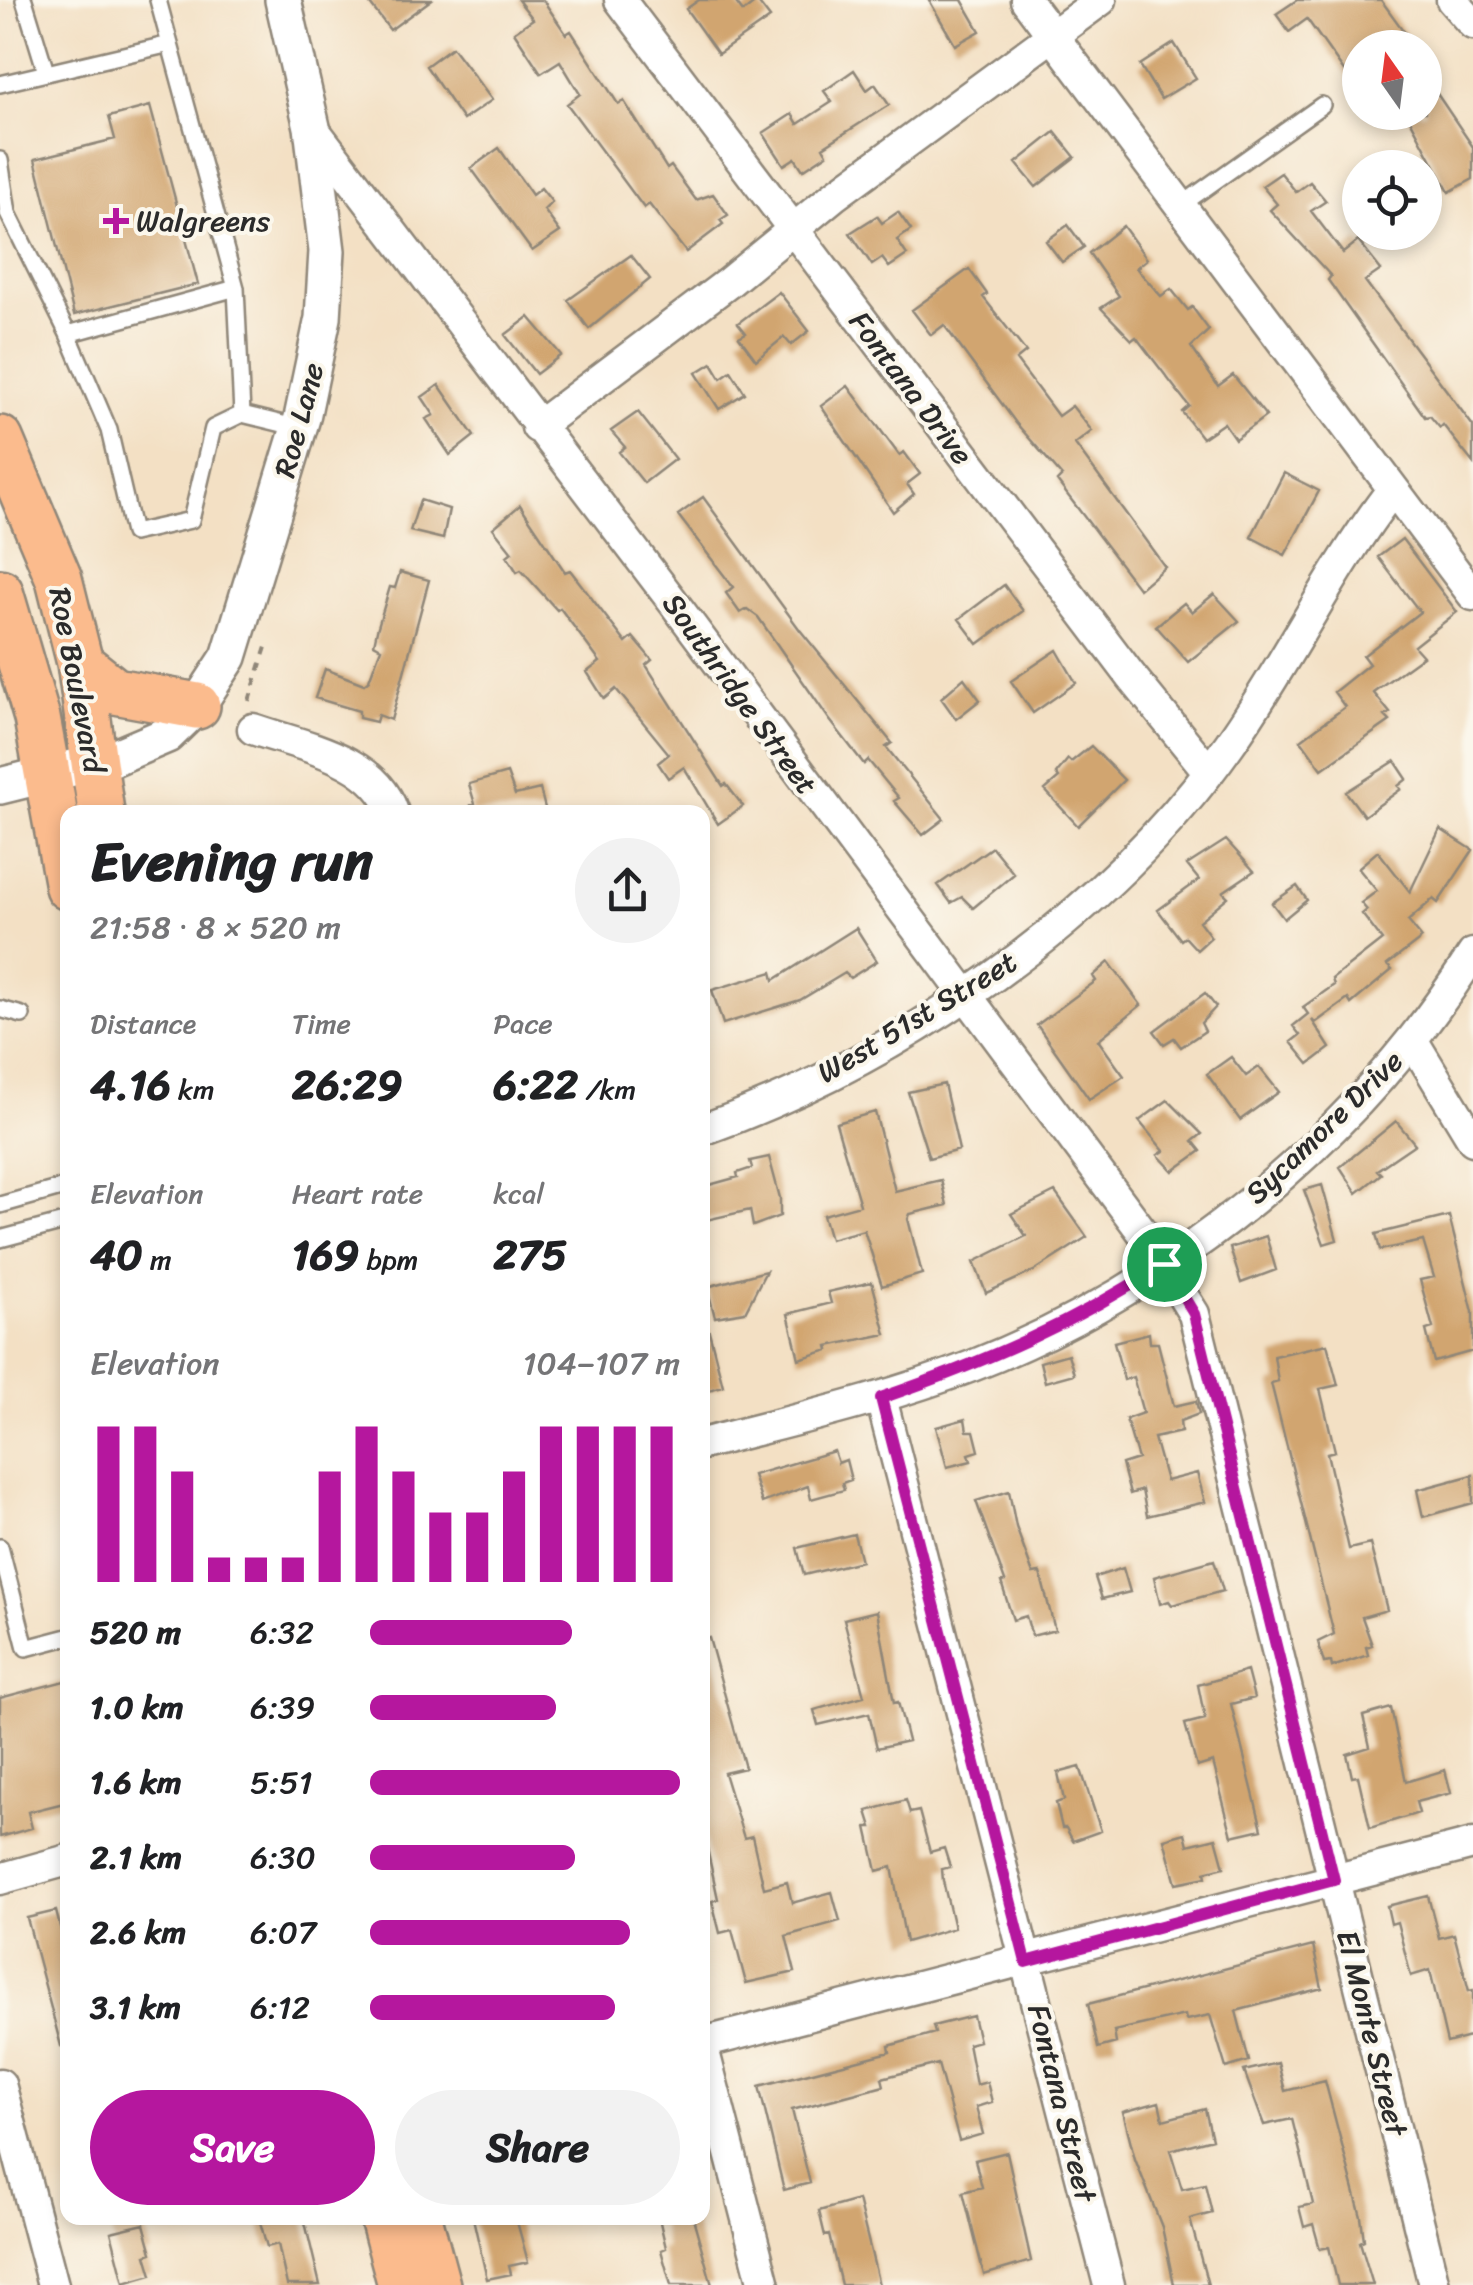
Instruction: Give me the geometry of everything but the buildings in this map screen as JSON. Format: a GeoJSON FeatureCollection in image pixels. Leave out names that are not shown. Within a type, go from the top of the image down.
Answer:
{"type":"FeatureCollection","features":[{"type":"Feature","properties":{"kind":"main road","name":"Roe Boulevard"},"geometry":{"type":"LineString","coordinates":[[0,439],[58,578],[80,663],[100,805]]}},
{"type":"Feature","properties":{"kind":"main road","name":"Roe Boulevard"},"geometry":{"type":"LineString","coordinates":[[0,592],[24,664],[60,844]]}},
{"type":"Feature","properties":{"kind":"main road"},"geometry":{"type":"LineString","coordinates":[[80,663],[115,692],[198,706]]}},
{"type":"Feature","properties":{"kind":"main road"},"geometry":{"type":"LineString","coordinates":[[385,2225],[401,2285]]}},
{"type":"Feature","properties":{"kind":"main road"},"geometry":{"type":"LineString","coordinates":[[421,2225],[437,2285]]}},
{"type":"Feature","properties":{"kind":"street","name":"Roe Lane"},"geometry":{"type":"LineString","coordinates":[[0,786],[130,752],[166,735],[198,706],[229,658],[300,428],[318,352],[327,251],[312,128],[283,0]]}},
{"type":"Feature","properties":{"kind":"street","name":"Fontana Drive"},"geometry":{"type":"LineString","coordinates":[[620,0],[1130,676],[1209,772]]}},
{"type":"Feature","properties":{"kind":"street"},"geometry":{"type":"LineString","coordinates":[[1026,0],[1473,596]]}},
{"type":"Feature","properties":{"kind":"street"},"geometry":{"type":"LineString","coordinates":[[537,427],[791,230],[1101,0]]}},
{"type":"Feature","properties":{"kind":"street"},"geometry":{"type":"LineString","coordinates":[[1452,0],[1473,24]]}},
{"type":"Feature","properties":{"kind":"street","name":"Southridge Street"},"geometry":{"type":"LineString","coordinates":[[312,128],[674,603],[1164,1264]]}},
{"type":"Feature","properties":{"kind":"street","name":"West 51st Street"},"geometry":{"type":"LineString","coordinates":[[710,1126],[836,1070],[963,996],[1056,928],[1126,866],[1209,772],[1265,692],[1339,564],[1392,489]]}},
{"type":"Feature","properties":{"kind":"street"},"geometry":{"type":"LineString","coordinates":[[253,729],[367,772],[392,805]]}},
{"type":"Feature","properties":{"kind":"street","name":"Sycamore Drive"},"geometry":{"type":"LineString","coordinates":[[710,1442],[881,1398],[973,1366],[1070,1323],[1164,1264],[1292,1165],[1413,1041],[1473,954]]}},
{"type":"Feature","properties":{"kind":"street"},"geometry":{"type":"LineString","coordinates":[[1413,1041],[1473,1140]]}},
{"type":"Feature","properties":{"kind":"street","name":"El Monte Street"},"geometry":{"type":"LineString","coordinates":[[1164,1264],[1194,1314],[1434,2285]]}},
{"type":"Feature","properties":{"kind":"street","name":"Fontana Street"},"geometry":{"type":"LineString","coordinates":[[881,1398],[1109,2285]]}},
{"type":"Feature","properties":{"kind":"street"},"geometry":{"type":"LineString","coordinates":[[710,2042],[1473,1844]]}},
{"type":"Feature","properties":{"kind":"street"},"geometry":{"type":"LineString","coordinates":[[0,1878],[60,1862]]}},
{"type":"Feature","properties":{"kind":"street"},"geometry":{"type":"LineString","coordinates":[[710,2075],[764,2285]]}},
{"type":"Feature","properties":{"kind":"street"},"geometry":{"type":"LineString","coordinates":[[0,2084],[13,2178],[52,2285]]}},
{"type":"Feature","properties":{"kind":"lane"},"geometry":{"type":"LineString","coordinates":[[24,0],[46,72]]}},
{"type":"Feature","properties":{"kind":"lane"},"geometry":{"type":"LineString","coordinates":[[158,0],[236,288],[242,414]]}},
{"type":"Feature","properties":{"kind":"lane"},"geometry":{"type":"LineString","coordinates":[[0,84],[170,44]]}},
{"type":"Feature","properties":{"kind":"lane"},"geometry":{"type":"LineString","coordinates":[[1180,206],[1322,105]]}},
{"type":"Feature","properties":{"kind":"lane"},"geometry":{"type":"LineString","coordinates":[[0,160],[8,212],[68,334],[108,430],[133,534],[190,520],[213,428],[242,414],[300,428]]}},
{"type":"Feature","properties":{"kind":"lane"},"geometry":{"type":"LineString","coordinates":[[68,334],[236,288]]}},
{"type":"Feature","properties":{"kind":"lane"},"geometry":{"type":"LineString","coordinates":[[0,1008],[22,1016]]}},
{"type":"Feature","properties":{"kind":"lane"},"geometry":{"type":"LineString","coordinates":[[0,1205],[60,1188]]}},
{"type":"Feature","properties":{"kind":"lane"},"geometry":{"type":"LineString","coordinates":[[0,1239],[60,1223]]}},
{"type":"Feature","properties":{"kind":"lane"},"geometry":{"type":"LineString","coordinates":[[0,1547],[26,1648],[60,1639]]}},
{"type":"Feature","properties":{"kind":"path"},"geometry":{"type":"LineString","coordinates":[[253,729],[251,716],[245,714],[266,647],[258,644]]}},
{"type":"Feature","properties":{"kind":"place","name":"Walgreens"},"geometry":{"type":"Point","coordinates":[116,221]}},
{"type":"Feature","properties":{"kind":"route"},"geometry":{"type":"LineString","coordinates":[[1164,1264],[1194,1314],[1334,1880],[1026,1962],[881,1398],[973,1366],[1070,1323],[1164,1264]]}}]}
